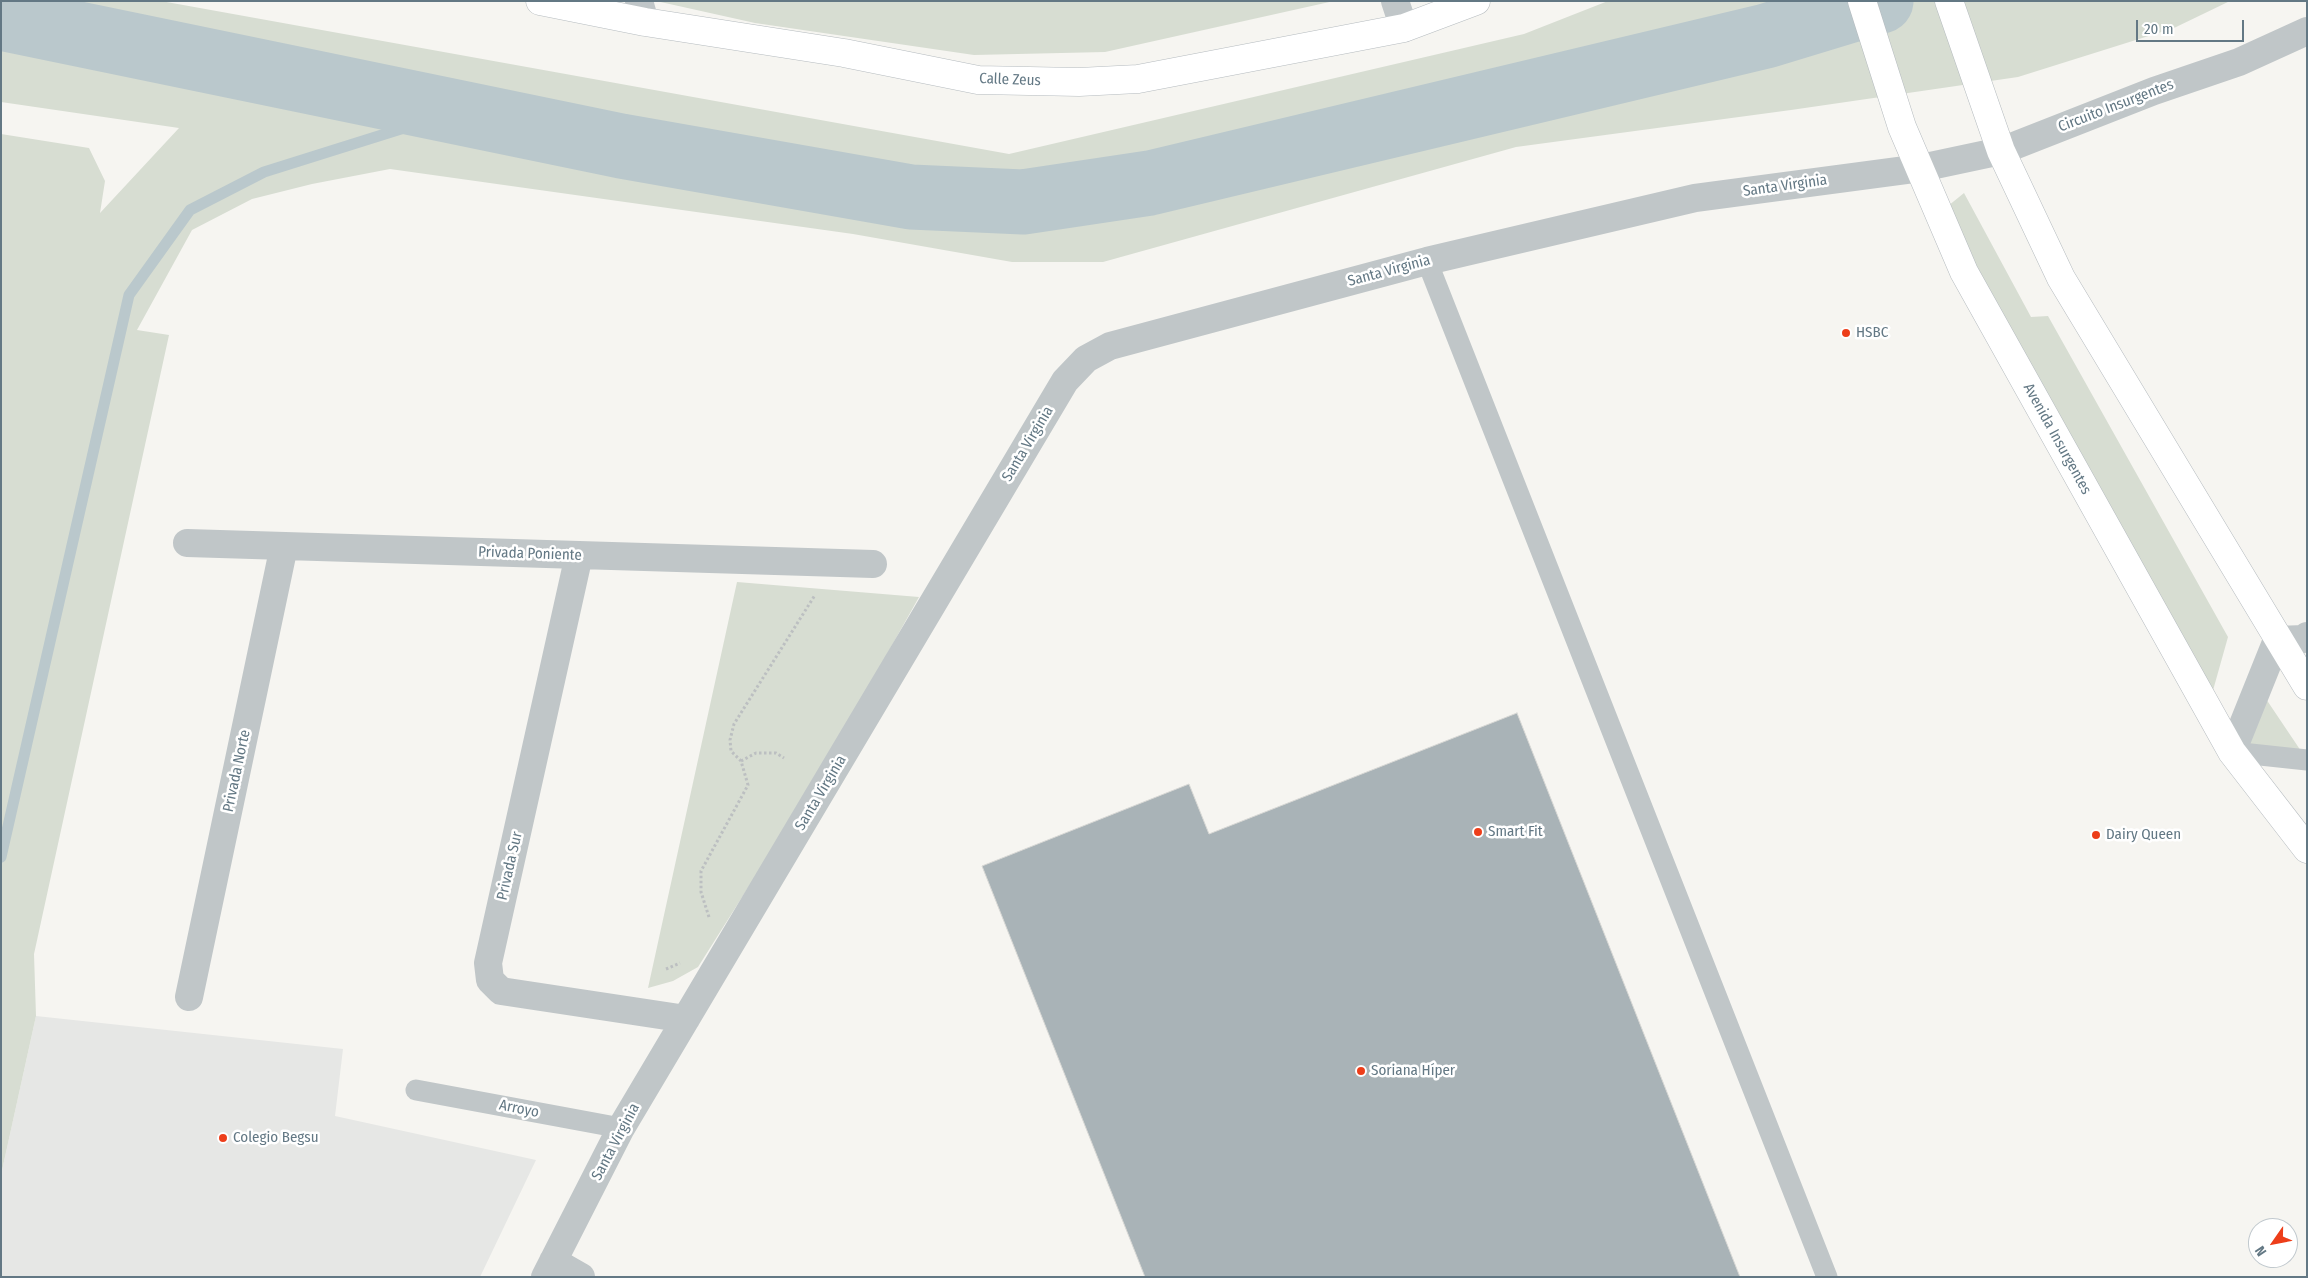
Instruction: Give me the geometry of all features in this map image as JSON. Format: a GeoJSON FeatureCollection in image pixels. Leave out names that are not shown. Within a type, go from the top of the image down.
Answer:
{"type":"FeatureCollection","features":[{"type":"Feature","properties":{"kind":"main road","name":"Calle Zeus"},"geometry":{"type":"LineString","coordinates":[[540,1],[642,12],[978,80],[1080,82],[1138,79],[1404,28],[1476,1]]}},
{"type":"Feature","properties":{"kind":"main road","name":"Avenida Insurgentes"},"geometry":{"type":"LineString","coordinates":[[1862,1],[1902,127],[1964,272],[2232,752],[2307,849]]}},
{"type":"Feature","properties":{"kind":"main road"},"geometry":{"type":"LineString","coordinates":[[1949,1],[2001,151],[2061,278],[2307,686]]}},
{"type":"Feature","properties":{"kind":"street"},"geometry":{"type":"LineString","coordinates":[[1395,1],[1404,28]]}},
{"type":"Feature","properties":{"kind":"street","name":"Circuito Insurgentes"},"geometry":{"type":"LineString","coordinates":[[1921,168],[2001,151],[2154,91],[2238,62],[2307,31]]}},
{"type":"Feature","properties":{"kind":"street","name":"Santa Virginia"},"geometry":{"type":"LineString","coordinates":[[549,1269],[622,1128],[686,1019],[1065,381],[1086,359],[1110,346],[1427,261],[1695,198],[1921,168]]}},
{"type":"Feature","properties":{"kind":"street","name":"Privada Poniente"},"geometry":{"type":"LineString","coordinates":[[187,543],[874,564]]}},
{"type":"Feature","properties":{"kind":"street","name":"Privada Norte"},"geometry":{"type":"LineString","coordinates":[[189,997],[284,546]]}},
{"type":"Feature","properties":{"kind":"street","name":"Privada Sur"},"geometry":{"type":"LineString","coordinates":[[579,555],[488,963],[490,980],[501,991],[686,1019]]}},
{"type":"Feature","properties":{"kind":"street"},"geometry":{"type":"LineString","coordinates":[[2232,752],[2278,640],[2304,639],[2307,636]]}},
{"type":"Feature","properties":{"kind":"street"},"geometry":{"type":"LineString","coordinates":[[549,1269],[581,1277]]}},
{"type":"Feature","properties":{"kind":"lane"},"geometry":{"type":"LineString","coordinates":[[1427,261],[1827,1277]]}},
{"type":"Feature","properties":{"kind":"lane"},"geometry":{"type":"LineString","coordinates":[[2232,752],[2307,760]]}},
{"type":"Feature","properties":{"kind":"lane","name":"Arroyo"},"geometry":{"type":"LineString","coordinates":[[416,1090],[622,1128]]}},
{"type":"Feature","properties":{"kind":"path"},"geometry":{"type":"LineString","coordinates":[[711,922],[701,892],[701,871],[748,785],[741,761],[731,751],[730,740],[734,724],[816,595]]}},
{"type":"Feature","properties":{"kind":"path"},"geometry":{"type":"LineString","coordinates":[[741,761],[756,753],[776,753],[784,758]]}},
{"type":"Feature","properties":{"kind":"path"},"geometry":{"type":"LineString","coordinates":[[666,969],[686,959]]}},
{"type":"Feature","properties":{"kind":"shaded area"},"geometry":{"type":"Polygon","coordinates":[[[1,1],[161,1],[1009,154],[1524,34],[1608,1],[2230,1],[2174,28],[2018,77],[1516,147],[1103,262],[1012,262],[853,234],[390,169],[312,184],[252,199],[192,230],[137,330],[169,335],[34,954],[36,1016],[1,1175],[1,134],[89,148],[105,181],[100,213],[179,128],[1,102],[1,1]]]}},
{"type":"Feature","properties":{"kind":"shaded area"},"geometry":{"type":"Polygon","coordinates":[[[656,1],[1334,1],[1105,52],[974,55],[755,23],[656,1]]]}},
{"type":"Feature","properties":{"kind":"shaded area"},"geometry":{"type":"Polygon","coordinates":[[[1964,193],[2031,317],[2048,316],[2228,637],[2210,701],[2062,447],[1948,206],[1964,193]]]}},
{"type":"Feature","properties":{"kind":"shaded area"},"geometry":{"type":"Polygon","coordinates":[[[737,582],[919,597],[821,772],[698,967],[673,981],[648,988],[737,582]]]}},
{"type":"Feature","properties":{"kind":"shaded area"},"geometry":{"type":"Polygon","coordinates":[[[2260,690],[2301,751],[2238,751],[2260,690]]]}},
{"type":"Feature","properties":{"kind":"shaded area","name":"Colegio Begsu"},"geometry":{"type":"Polygon","coordinates":[[[36,1016],[343,1049],[335,1116],[536,1160],[480,1277],[1,1277],[1,1175],[36,1016]]]}},
{"type":"Feature","properties":{"kind":"building","name":"Soriana Híper"},"geometry":{"type":"Polygon","coordinates":[[[1517,713],[1740,1277],[1145,1277],[982,866],[1189,784],[1209,834],[1517,713]]]}},
{"type":"Feature","properties":{"kind":"waterway"},"geometry":{"type":"LineString","coordinates":[[1,18],[621,146],[911,197],[1023,202],[1150,183],[1766,36],[1881,1]]}},
{"type":"Feature","properties":{"kind":"waterway"},"geometry":{"type":"LineString","coordinates":[[1,857],[129,295],[190,210],[264,172],[455,112]]}},
{"type":"Feature","properties":{"kind":"place","name":"HSBC"},"geometry":{"type":"Point","coordinates":[1846,333]}},
{"type":"Feature","properties":{"kind":"place","name":"Smart Fit"},"geometry":{"type":"Point","coordinates":[1478,832]}},
{"type":"Feature","properties":{"kind":"place","name":"Dairy Queen"},"geometry":{"type":"Point","coordinates":[2096,835]}},
{"type":"Feature","properties":{"kind":"place","name":"Soriana Híper"},"geometry":{"type":"Point","coordinates":[1361,1071]}},
{"type":"Feature","properties":{"kind":"place","name":"Colegio Begsu"},"geometry":{"type":"Point","coordinates":[223,1138]}}]}
